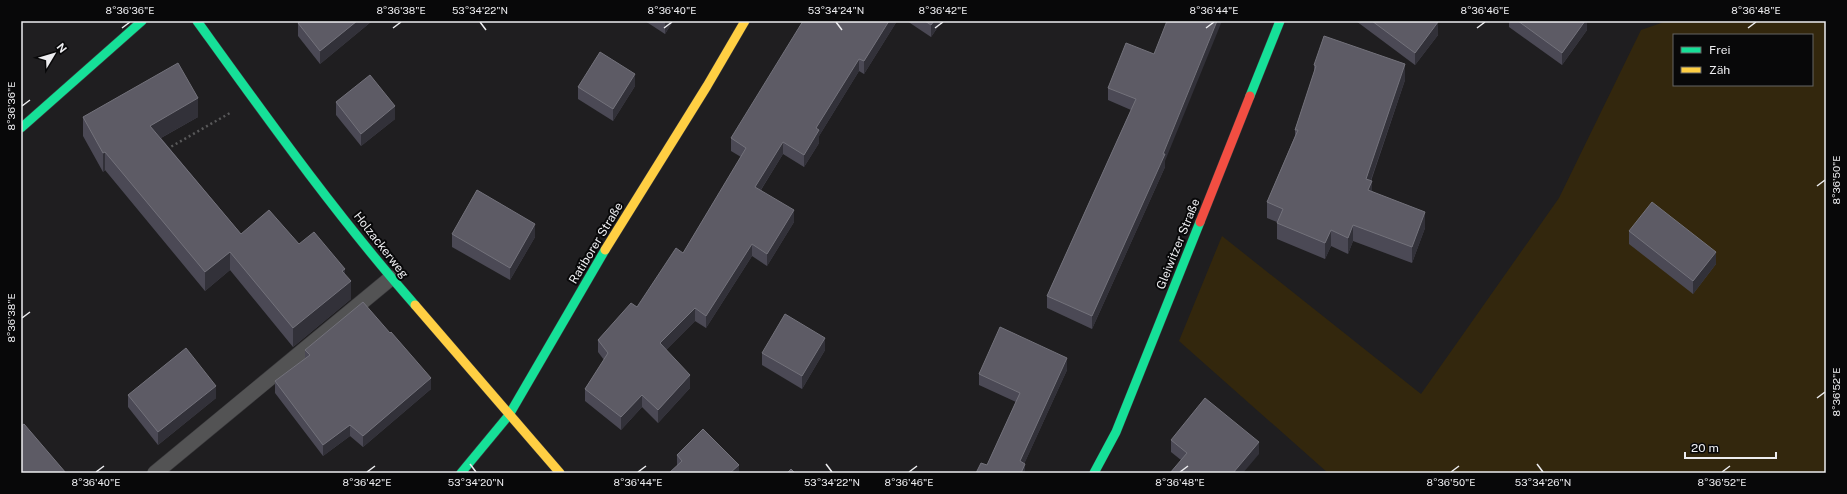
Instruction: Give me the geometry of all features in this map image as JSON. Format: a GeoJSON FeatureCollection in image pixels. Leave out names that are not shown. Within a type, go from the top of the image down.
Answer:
{"type":"FeatureCollection","features":[{"type":"Feature","properties":{"kind":"street"},"geometry":{"type":"LineString","coordinates":[[21,128],[142,21]]}},
{"type":"Feature","properties":{"kind":"street","name":"Holzackerweg"},"geometry":{"type":"LineString","coordinates":[[197,21],[254,100],[391,278],[509,416],[560,473]]}},
{"type":"Feature","properties":{"kind":"street","name":"Ratiborer Straße"},"geometry":{"type":"LineString","coordinates":[[460,473],[509,416],[627,213],[707,86],[745,21]]}},
{"type":"Feature","properties":{"kind":"street","name":"Gleiwitzer Straße"},"geometry":{"type":"LineString","coordinates":[[1094,473],[1116,432],[1280,21]]}},
{"type":"Feature","properties":{"kind":"lane"},"geometry":{"type":"LineString","coordinates":[[155,473],[391,278]]}},
{"type":"Feature","properties":{"kind":"path"},"geometry":{"type":"LineString","coordinates":[[160,152],[254,100]]}},
{"type":"Feature","properties":{"kind":"shaded area"},"geometry":{"type":"Polygon","coordinates":[[[1667,21],[1826,21],[1826,473],[1328,473],[1179,341],[1222,236],[1421,394],[1559,198],[1641,30],[1667,21]]]}},
{"type":"Feature","properties":{"kind":"building"},"geometry":{"type":"Polygon","coordinates":[[[301,21],[357,21],[320,51],[298,23],[301,21]]]}},
{"type":"Feature","properties":{"kind":"building"},"geometry":{"type":"Polygon","coordinates":[[[803,21],[889,21],[864,61],[859,59],[816,128],[819,130],[804,155],[783,142],[755,187],[794,210],[767,254],[752,244],[706,316],[695,308],[660,343],[690,375],[658,410],[642,395],[621,417],[585,389],[608,353],[598,340],[631,303],[637,307],[676,248],[683,253],[746,148],[731,138],[803,21]]]}},
{"type":"Feature","properties":{"kind":"building"},"geometry":{"type":"Polygon","coordinates":[[[925,21],[934,21],[931,25],[925,21]]]}},
{"type":"Feature","properties":{"kind":"building"},"geometry":{"type":"Polygon","coordinates":[[[1167,21],[1217,21],[1163,154],[1165,154],[1092,316],[1047,296],[1136,99],[1108,88],[1126,43],[1154,54],[1167,21]]]}},
{"type":"Feature","properties":{"kind":"building"},"geometry":{"type":"Polygon","coordinates":[[[1372,21],[1436,21],[1438,22],[1415,53],[1372,21]]]}},
{"type":"Feature","properties":{"kind":"building"},"geometry":{"type":"Polygon","coordinates":[[[1518,21],[1585,21],[1562,53],[1518,21]]]}},
{"type":"Feature","properties":{"kind":"building"},"geometry":{"type":"Polygon","coordinates":[[[1324,36],[1405,64],[1366,179],[1372,181],[1368,190],[1425,212],[1412,247],[1353,225],[1348,238],[1331,230],[1325,243],[1277,223],[1283,209],[1267,202],[1298,130],[1295,130],[1324,36]]]}},
{"type":"Feature","properties":{"kind":"building"},"geometry":{"type":"Polygon","coordinates":[[[600,52],[635,74],[613,109],[578,87],[600,52]]]}},
{"type":"Feature","properties":{"kind":"building"},"geometry":{"type":"Polygon","coordinates":[[[178,63],[198,98],[150,126],[241,234],[269,210],[299,244],[314,232],[345,269],[342,271],[351,281],[293,328],[230,252],[205,272],[105,152],[103,153],[83,117],[178,63]]]}},
{"type":"Feature","properties":{"kind":"building"},"geometry":{"type":"Polygon","coordinates":[[[370,75],[395,106],[361,134],[336,102],[370,75]]]}},
{"type":"Feature","properties":{"kind":"building"},"geometry":{"type":"Polygon","coordinates":[[[477,190],[535,224],[510,268],[452,234],[477,190]]]}},
{"type":"Feature","properties":{"kind":"building"},"geometry":{"type":"Polygon","coordinates":[[[1652,202],[1716,252],[1693,281],[1629,231],[1652,202]]]}},
{"type":"Feature","properties":{"kind":"building"},"geometry":{"type":"Polygon","coordinates":[[[363,302],[431,378],[363,436],[350,425],[323,445],[275,381],[310,355],[305,350],[363,302]]]}},
{"type":"Feature","properties":{"kind":"building"},"geometry":{"type":"Polygon","coordinates":[[[785,314],[825,338],[802,376],[762,353],[785,314]]]}},
{"type":"Feature","properties":{"kind":"building"},"geometry":{"type":"Polygon","coordinates":[[[1000,327],[1067,358],[1020,461],[1025,464],[1021,473],[976,473],[981,463],[987,465],[1020,393],[979,374],[1000,327]]]}},
{"type":"Feature","properties":{"kind":"building"},"geometry":{"type":"Polygon","coordinates":[[[186,348],[216,386],[158,432],[128,395],[186,348]]]}},
{"type":"Feature","properties":{"kind":"building"},"geometry":{"type":"Polygon","coordinates":[[[1205,398],[1259,442],[1233,473],[1170,473],[1187,453],[1171,440],[1205,398]]]}},
{"type":"Feature","properties":{"kind":"building"},"geometry":{"type":"Polygon","coordinates":[[[24,424],[66,473],[21,473],[21,426],[24,424]]]}},
{"type":"Feature","properties":{"kind":"building"},"geometry":{"type":"Polygon","coordinates":[[[703,429],[739,465],[730,473],[669,473],[682,461],[677,455],[703,429]]]}},
{"type":"Feature","properties":{"kind":"building"},"geometry":{"type":"Polygon","coordinates":[[[791,469],[795,473],[787,473],[791,469]]]}},
{"type":"Feature","properties":{"kind":"traffic: fast"},"geometry":{"type":"LineString","coordinates":[[21,128],[142,21]]}},
{"type":"Feature","properties":{"kind":"traffic: fast"},"geometry":{"type":"LineString","coordinates":[[197,21],[276,130],[330,201],[357,236],[415,305]]}},
{"type":"Feature","properties":{"kind":"traffic: fast"},"geometry":{"type":"LineString","coordinates":[[1250,96],[1280,21]]}},
{"type":"Feature","properties":{"kind":"traffic: fast"},"geometry":{"type":"LineString","coordinates":[[1094,473],[1116,432],[1200,222]]}},
{"type":"Feature","properties":{"kind":"traffic: fast"},"geometry":{"type":"LineString","coordinates":[[461,473],[509,415],[605,250]]}},
{"type":"Feature","properties":{"kind":"traffic: slow"},"geometry":{"type":"LineString","coordinates":[[605,250],[707,86],[745,21]]}},
{"type":"Feature","properties":{"kind":"traffic: slow"},"geometry":{"type":"LineString","coordinates":[[415,305],[560,473]]}},
{"type":"Feature","properties":{"kind":"traffic: jam"},"geometry":{"type":"LineString","coordinates":[[1200,222],[1250,96]]}}]}
